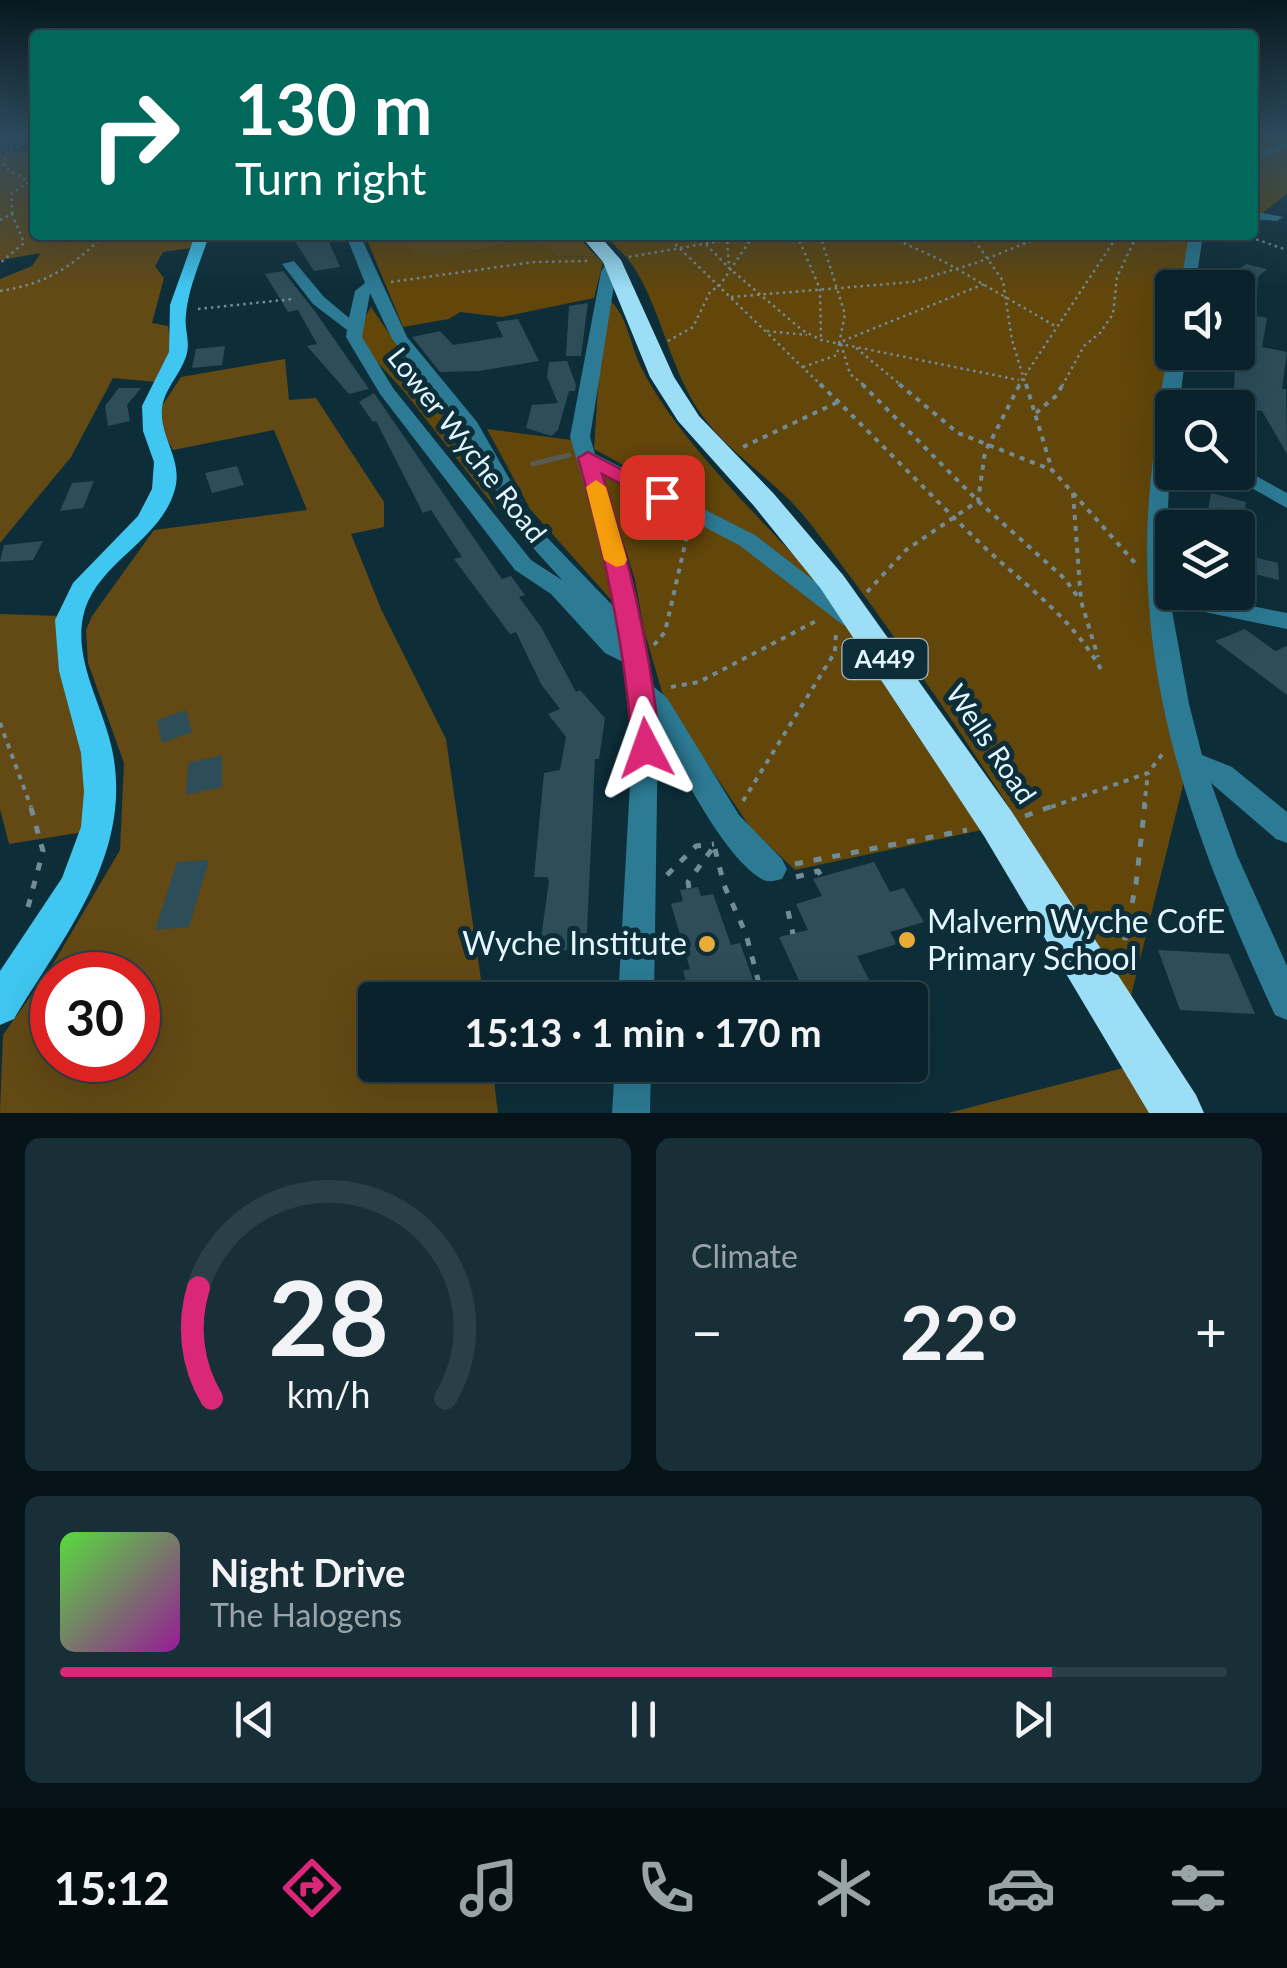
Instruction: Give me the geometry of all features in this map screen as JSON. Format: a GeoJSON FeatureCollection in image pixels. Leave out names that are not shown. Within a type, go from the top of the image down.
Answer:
{"type":"FeatureCollection","features":[{"type":"Feature","properties":{"kind":"highway","name":"Wells Road"},"geometry":{"type":"LineString","coordinates":[[594,240],[613,261],[662,377],[690,421],[764,500],[998,824],[1178,1113]]}},
{"type":"Feature","properties":{"kind":"main road"},"geometry":{"type":"LineString","coordinates":[[0,1006],[63,911],[93,855],[101,805],[97,751],[79,700],[69,618],[86,586],[134,538],[156,507],[166,478],[166,454],[152,426],[153,402],[171,374],[180,346],[178,308],[200,240]]}},
{"type":"Feature","properties":{"kind":"street"},"geometry":{"type":"LineString","coordinates":[[1258,215],[1278,217]]}},
{"type":"Feature","properties":{"kind":"street","name":"Lower Wyche Road"},"geometry":{"type":"LineString","coordinates":[[355,240],[400,340],[468,422],[528,530],[611,620],[628,625]]}},
{"type":"Feature","properties":{"kind":"street"},"geometry":{"type":"LineString","coordinates":[[1190,270],[1195,240]]}},
{"type":"Feature","properties":{"kind":"street"},"geometry":{"type":"LineString","coordinates":[[613,261],[580,436],[612,538],[642,692],[646,748],[637,982]]}},
{"type":"Feature","properties":{"kind":"street"},"geometry":{"type":"LineString","coordinates":[[290,264],[310,296],[326,304],[340,322],[354,327],[362,291],[373,284]]}},
{"type":"Feature","properties":{"kind":"street","name":"Lower Wyche Road"},"geometry":{"type":"LineString","coordinates":[[354,327],[354,337],[386,390],[523,565],[559,589],[614,647],[634,657]]}},
{"type":"Feature","properties":{"kind":"street"},"geometry":{"type":"LineString","coordinates":[[588,458],[748,540],[849,613]]}},
{"type":"Feature","properties":{"kind":"street"},"geometry":{"type":"LineString","coordinates":[[1255,482],[1287,502]]}},
{"type":"Feature","properties":{"kind":"street"},"geometry":{"type":"LineString","coordinates":[[1161,610],[1178,725],[1177,752],[1235,897],[1287,1003]]}},
{"type":"Feature","properties":{"kind":"street"},"geometry":{"type":"LineString","coordinates":[[1245,610],[1287,620]]}},
{"type":"Feature","properties":{"kind":"street"},"geometry":{"type":"LineString","coordinates":[[642,692],[658,705],[721,834],[780,874]]}},
{"type":"Feature","properties":{"kind":"street"},"geometry":{"type":"LineString","coordinates":[[1177,752],[1222,775],[1287,830]]}},
{"type":"Feature","properties":{"kind":"street"},"geometry":{"type":"LineString","coordinates":[[631,1113],[632,1082]]}},
{"type":"Feature","properties":{"kind":"path"},"geometry":{"type":"LineString","coordinates":[[0,262],[24,243],[12,214],[11,194],[22,187]]}},
{"type":"Feature","properties":{"kind":"path"},"geometry":{"type":"LineString","coordinates":[[0,220],[12,214]]}},
{"type":"Feature","properties":{"kind":"path"},"geometry":{"type":"LineString","coordinates":[[0,291],[36,286],[68,272],[99,240]]}},
{"type":"Feature","properties":{"kind":"path"},"geometry":{"type":"LineString","coordinates":[[671,240],[955,515],[977,544],[1026,580],[1091,646],[1103,673],[1081,601],[1073,494]]}},
{"type":"Feature","properties":{"kind":"path"},"geometry":{"type":"LineString","coordinates":[[703,240],[729,268],[802,330],[823,340]]}},
{"type":"Feature","properties":{"kind":"path"},"geometry":{"type":"LineString","coordinates":[[373,284],[534,262],[613,261],[716,240]]}},
{"type":"Feature","properties":{"kind":"path"},"geometry":{"type":"LineString","coordinates":[[726,240],[729,268]]}},
{"type":"Feature","properties":{"kind":"path"},"geometry":{"type":"LineString","coordinates":[[650,347],[693,327],[710,292],[720,285],[750,240]]}},
{"type":"Feature","properties":{"kind":"path"},"geometry":{"type":"LineString","coordinates":[[797,240],[820,289],[823,340]]}},
{"type":"Feature","properties":{"kind":"path"},"geometry":{"type":"LineString","coordinates":[[804,366],[838,355],[846,314],[821,240]]}},
{"type":"Feature","properties":{"kind":"path"},"geometry":{"type":"LineString","coordinates":[[896,240],[984,284],[1057,327]]}},
{"type":"Feature","properties":{"kind":"path"},"geometry":{"type":"LineString","coordinates":[[975,240],[1004,281],[1002,295],[1052,470],[1155,586]]}},
{"type":"Feature","properties":{"kind":"path"},"geometry":{"type":"LineString","coordinates":[[732,298],[912,282],[1034,240]]}},
{"type":"Feature","properties":{"kind":"path"},"geometry":{"type":"LineString","coordinates":[[978,501],[977,481],[996,423],[1024,372],[1114,240]]}},
{"type":"Feature","properties":{"kind":"path"},"geometry":{"type":"LineString","coordinates":[[1036,413],[1057,395],[1084,346],[1100,333],[1112,314],[1118,277],[1135,240]]}},
{"type":"Feature","properties":{"kind":"path"},"geometry":{"type":"LineString","coordinates":[[1258,240],[1287,250]]}},
{"type":"Feature","properties":{"kind":"path"},"geometry":{"type":"LineString","coordinates":[[840,344],[984,284]]}},
{"type":"Feature","properties":{"kind":"path"},"geometry":{"type":"LineString","coordinates":[[210,309],[287,300]]}},
{"type":"Feature","properties":{"kind":"path"},"geometry":{"type":"LineString","coordinates":[[767,331],[782,330],[1019,380]]}},
{"type":"Feature","properties":{"kind":"path"},"geometry":{"type":"LineString","coordinates":[[840,344],[850,374],[882,400],[978,501],[1065,578],[1081,601]]}},
{"type":"Feature","properties":{"kind":"path"},"geometry":{"type":"LineString","coordinates":[[852,346],[958,433],[1052,470]]}},
{"type":"Feature","properties":{"kind":"path"},"geometry":{"type":"LineString","coordinates":[[634,657],[645,655],[665,632],[699,471],[707,458],[744,447],[838,402]]}},
{"type":"Feature","properties":{"kind":"path"},"geometry":{"type":"LineString","coordinates":[[689,888],[688,882],[710,857],[835,652],[849,613],[906,550],[978,501]]}},
{"type":"Feature","properties":{"kind":"path"},"geometry":{"type":"LineString","coordinates":[[642,692],[699,682],[807,628],[849,613]]}},
{"type":"Feature","properties":{"kind":"path"},"geometry":{"type":"LineString","coordinates":[[0,722],[22,774],[44,851],[24,920]]}},
{"type":"Feature","properties":{"kind":"path"},"geometry":{"type":"LineString","coordinates":[[780,874],[998,824],[1148,772],[1162,756],[1177,752]]}},
{"type":"Feature","properties":{"kind":"path"},"geometry":{"type":"LineString","coordinates":[[1108,996],[1122,958],[1136,884],[1148,772]]}},
{"type":"Feature","properties":{"kind":"path"},"geometry":{"type":"LineString","coordinates":[[641,904],[696,846],[721,834]]}},
{"type":"Feature","properties":{"kind":"path"},"geometry":{"type":"LineString","coordinates":[[721,834],[759,982]]}},
{"type":"Feature","properties":{"kind":"path"},"geometry":{"type":"LineString","coordinates":[[780,874],[818,870],[822,877]]}},
{"type":"Feature","properties":{"kind":"path"},"geometry":{"type":"LineString","coordinates":[[788,911],[793,934]]}},
{"type":"Feature","properties":{"kind":"shaded area"},"geometry":{"type":"Polygon","coordinates":[[[0,187],[30,187],[30,240],[193,240],[191,248],[163,252],[155,266],[164,278],[152,323],[168,326],[171,349],[156,382],[113,378],[71,457],[0,543],[0,279],[32,266],[41,253],[0,260],[0,187]]]}},
{"type":"Feature","properties":{"kind":"shaded area"},"geometry":{"type":"Polygon","coordinates":[[[1258,187],[1287,187],[1287,194],[1258,216],[1258,187]]]}},
{"type":"Feature","properties":{"kind":"shaded area"},"geometry":{"type":"Polygon","coordinates":[[[367,240],[396,240],[443,255],[506,244],[534,244],[557,257],[596,256],[603,262],[594,298],[502,317],[460,312],[449,319],[403,327],[367,240]]]}},
{"type":"Feature","properties":{"kind":"shaded area"},"geometry":{"type":"Polygon","coordinates":[[[582,240],[596,256],[557,257],[546,248],[519,243],[447,256],[426,255],[414,254],[414,250],[395,242],[582,240]]]}},
{"type":"Feature","properties":{"kind":"shaded area"},"geometry":{"type":"Polygon","coordinates":[[[609,240],[1203,240],[1194,242],[1190,270],[1155,270],[1155,370],[1170,370],[1169,390],[1155,390],[1155,490],[1160,490],[1159,510],[1155,510],[1155,610],[1170,610],[1189,761],[1129,1004],[977,758],[853,580],[797,508],[726,443],[701,414],[635,269],[609,240]]]}},
{"type":"Feature","properties":{"kind":"shaded area"},"geometry":{"type":"Polygon","coordinates":[[[604,295],[618,310],[642,369],[679,426],[826,590],[758,539],[594,449],[604,295]]]}},
{"type":"Feature","properties":{"kind":"shaded area"},"geometry":{"type":"Polygon","coordinates":[[[371,307],[455,430],[497,510],[403,390],[354,337],[371,307]]]}},
{"type":"Feature","properties":{"kind":"shaded area"},"geometry":{"type":"Polygon","coordinates":[[[285,359],[289,400],[316,398],[384,502],[384,527],[351,534],[381,609],[446,739],[481,982],[358,982],[358,1082],[494,1082],[498,1113],[0,1113],[3,1035],[30,997],[30,1082],[160,1082],[160,952],[60,952],[120,850],[124,763],[88,663],[86,630],[92,616],[154,530],[307,510],[274,430],[173,450],[154,418],[181,377],[285,359]]]}},
{"type":"Feature","properties":{"kind":"shaded area"},"geometry":{"type":"Polygon","coordinates":[[[487,429],[572,440],[591,488],[613,602],[530,509],[487,429]]]}},
{"type":"Feature","properties":{"kind":"shaded area"},"geometry":{"type":"Polygon","coordinates":[[[603,476],[742,543],[850,625],[982,830],[795,870],[750,827],[664,699],[644,630],[635,580],[603,476]]]}},
{"type":"Feature","properties":{"kind":"shaded area"},"geometry":{"type":"Polygon","coordinates":[[[0,614],[60,616],[84,759],[84,832],[9,844],[0,809],[0,614]]]}},
{"type":"Feature","properties":{"kind":"shaded area"},"geometry":{"type":"Polygon","coordinates":[[[1131,1066],[1157,1113],[948,1113],[1131,1066]]]}},
{"type":"Feature","properties":{"kind":"building"},"geometry":{"type":"Polygon","coordinates":[[[294,240],[328,240],[340,267],[314,271],[294,240]]]}},
{"type":"Feature","properties":{"kind":"building"},"geometry":{"type":"Polygon","coordinates":[[[1246,264],[1267,269],[1258,277],[1256,316],[1267,318],[1262,347],[1287,352],[1282,389],[1286,389],[1287,454],[1262,411],[1255,410],[1255,390],[1234,389],[1235,370],[1255,370],[1255,270],[1239,269],[1246,264]]]}},
{"type":"Feature","properties":{"kind":"building"},"geometry":{"type":"Polygon","coordinates":[[[283,271],[369,389],[349,394],[307,346],[317,344],[298,310],[288,312],[265,274],[283,271]]]}},
{"type":"Feature","properties":{"kind":"building"},"geometry":{"type":"Polygon","coordinates":[[[588,303],[581,356],[566,356],[569,306],[588,303]]]}},
{"type":"Feature","properties":{"kind":"building"},"geometry":{"type":"Polygon","coordinates":[[[518,319],[539,361],[479,371],[440,372],[412,337],[440,331],[453,345],[503,337],[496,322],[518,319]]]}},
{"type":"Feature","properties":{"kind":"building"},"geometry":{"type":"Polygon","coordinates":[[[225,346],[222,365],[192,368],[196,349],[225,346]]]}},
{"type":"Feature","properties":{"kind":"building"},"geometry":{"type":"Polygon","coordinates":[[[567,361],[576,385],[575,391],[569,391],[558,430],[551,436],[526,428],[532,405],[558,403],[547,377],[549,362],[567,361]]]}},
{"type":"Feature","properties":{"kind":"building"},"geometry":{"type":"Polygon","coordinates":[[[119,388],[141,388],[127,405],[130,421],[108,426],[105,406],[119,388]]]}},
{"type":"Feature","properties":{"kind":"building"},"geometry":{"type":"Polygon","coordinates":[[[374,393],[502,579],[511,576],[525,595],[519,597],[541,627],[576,692],[580,690],[605,718],[599,759],[595,759],[586,951],[555,950],[556,938],[541,938],[549,881],[547,877],[534,877],[544,773],[560,770],[566,737],[548,714],[560,709],[541,684],[516,632],[510,634],[454,559],[462,557],[431,510],[423,513],[376,421],[359,402],[374,393]]]}},
{"type":"Feature","properties":{"kind":"building"},"geometry":{"type":"Polygon","coordinates":[[[237,466],[244,485],[212,493],[205,473],[237,466]]]}},
{"type":"Feature","properties":{"kind":"building"},"geometry":{"type":"Polygon","coordinates":[[[94,481],[83,508],[60,511],[72,483],[94,481]]]}},
{"type":"Feature","properties":{"kind":"building"},"geometry":{"type":"Polygon","coordinates":[[[1211,493],[1246,502],[1245,510],[1208,510],[1211,493]]]}},
{"type":"Feature","properties":{"kind":"building"},"geometry":{"type":"Polygon","coordinates":[[[43,541],[33,560],[0,562],[4,545],[43,541]]]}},
{"type":"Feature","properties":{"kind":"building"},"geometry":{"type":"Polygon","coordinates":[[[1255,557],[1278,563],[1279,580],[1255,574],[1255,557]]]}},
{"type":"Feature","properties":{"kind":"building"},"geometry":{"type":"Polygon","coordinates":[[[1245,629],[1275,651],[1287,646],[1287,695],[1215,641],[1245,629]]]}},
{"type":"Feature","properties":{"kind":"building"},"geometry":{"type":"Polygon","coordinates":[[[186,710],[192,732],[162,743],[157,720],[186,710]]]}},
{"type":"Feature","properties":{"kind":"building"},"geometry":{"type":"Polygon","coordinates":[[[222,755],[222,787],[186,795],[188,763],[222,755]]]}},
{"type":"Feature","properties":{"kind":"building"},"geometry":{"type":"Polygon","coordinates":[[[209,860],[189,927],[155,930],[177,862],[209,860]]]}},
{"type":"Feature","properties":{"kind":"building"},"geometry":{"type":"Polygon","coordinates":[[[874,862],[890,892],[904,888],[924,922],[890,932],[897,944],[857,956],[870,982],[800,982],[779,937],[808,930],[796,904],[822,896],[813,879],[874,862]]]}},
{"type":"Feature","properties":{"kind":"building","name":"Wyche Institute"},"geometry":{"type":"Polygon","coordinates":[[[698,887],[701,896],[713,894],[731,945],[740,943],[754,982],[686,982],[683,971],[690,969],[671,904],[683,901],[680,890],[698,887]]]}},
{"type":"Feature","properties":{"kind":"building"},"geometry":{"type":"Polygon","coordinates":[[[1158,950],[1229,954],[1255,1014],[1180,1010],[1158,950]]]}},
{"type":"Feature","properties":{"kind":"waterway"},"geometry":{"type":"LineString","coordinates":[[533,464],[569,455]]}},
{"type":"Feature","properties":{"kind":"slow traffic"},"geometry":{"type":"LineString","coordinates":[[596,487],[616,560]]}},
{"type":"Feature","properties":{"kind":"place","name":"Malvern Wyche CofE Primary School"},"geometry":{"type":"Point","coordinates":[907,940]}},
{"type":"Feature","properties":{"kind":"place","name":"Wyche Institute"},"geometry":{"type":"Point","coordinates":[707,944]}},
{"type":"Feature","properties":{"kind":"route"},"geometry":{"type":"LineString","coordinates":[[646,748],[642,692],[612,538],[588,458],[662,497]]}}]}
